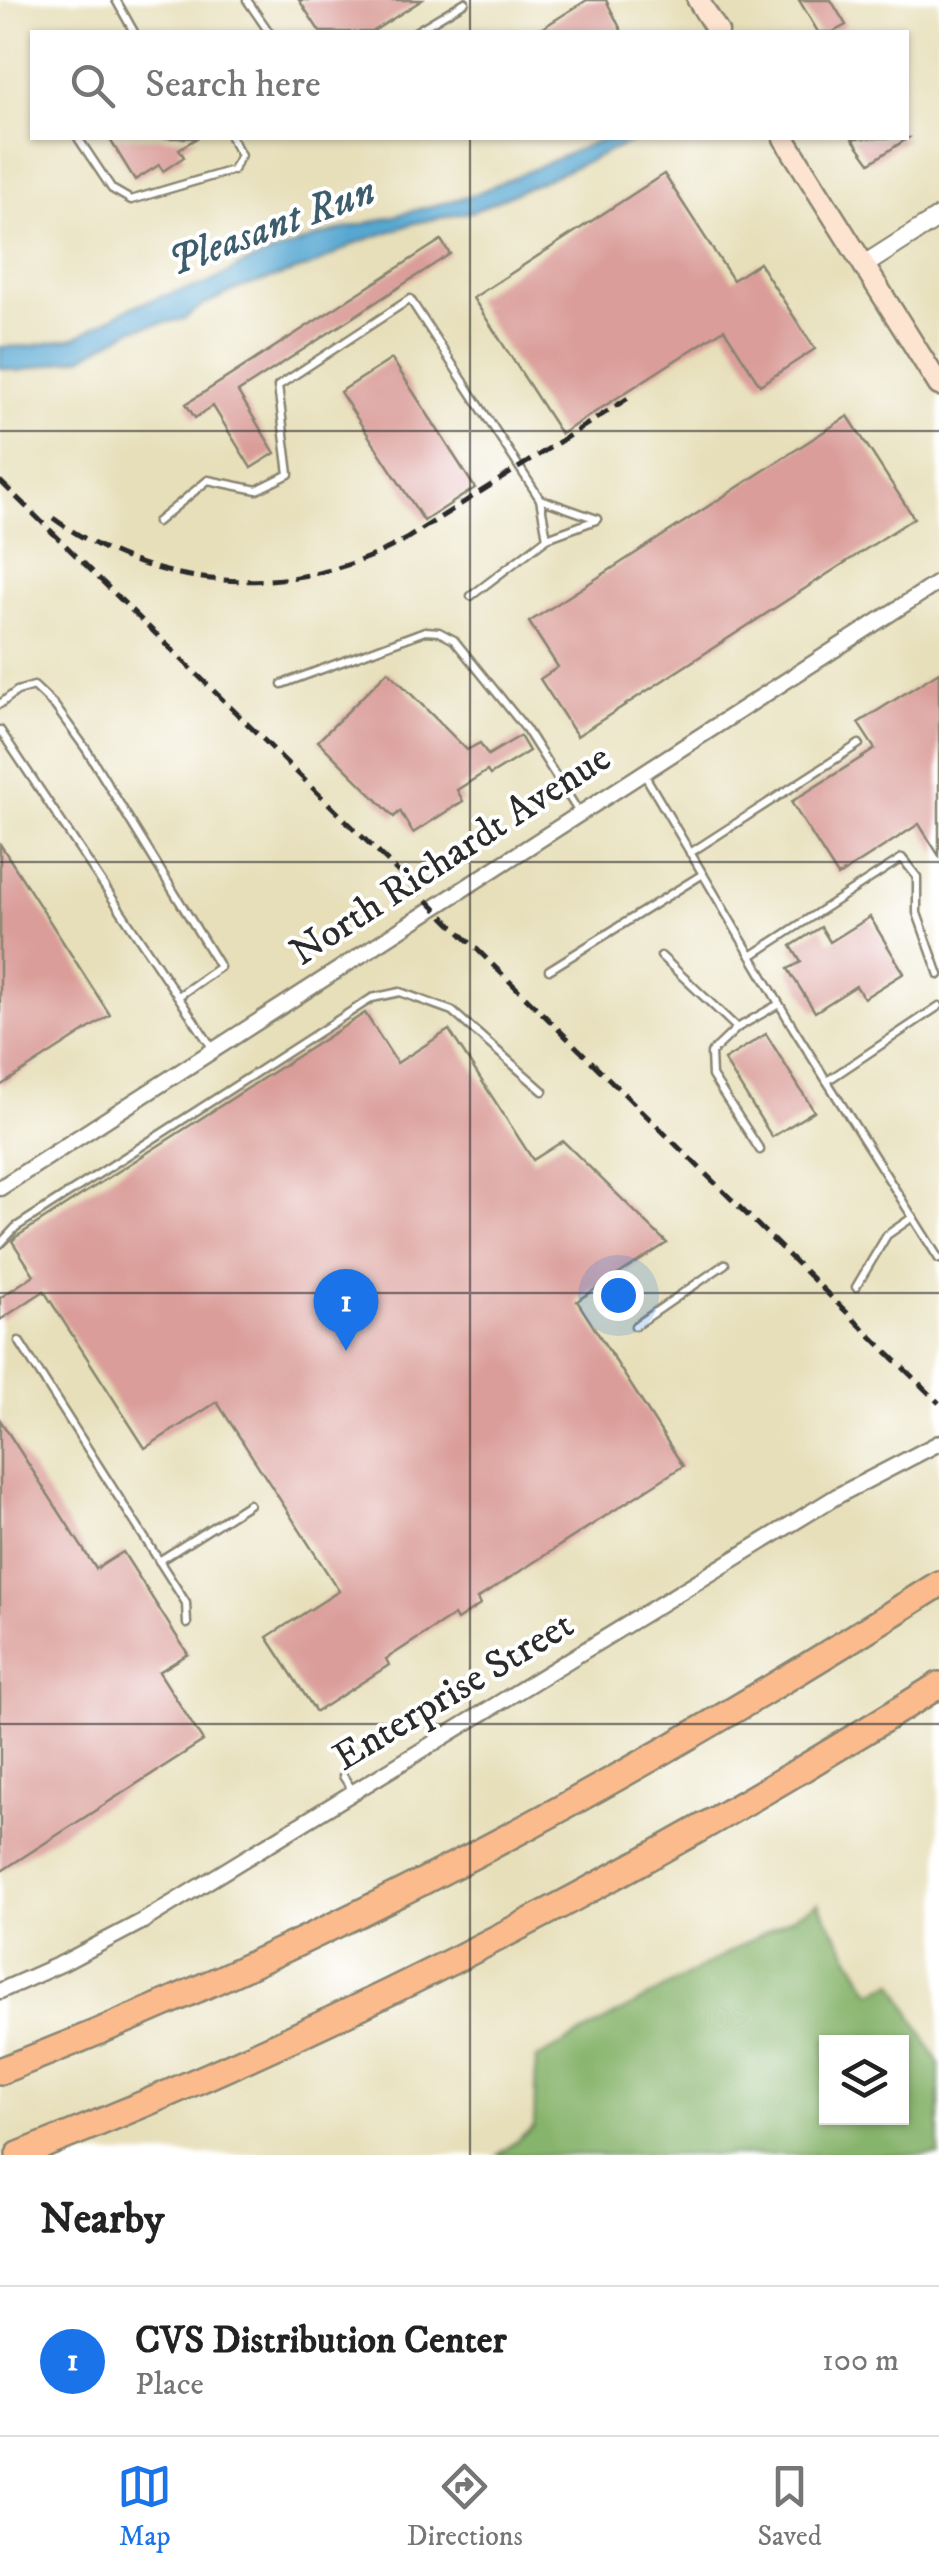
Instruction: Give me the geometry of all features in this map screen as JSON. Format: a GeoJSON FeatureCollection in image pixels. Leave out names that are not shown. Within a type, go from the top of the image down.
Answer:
{"type":"FeatureCollection","features":[{"type":"Feature","properties":{"kind":"highway"},"geometry":{"type":"LineString","coordinates":[[0,2071],[223,1977],[533,1825],[758,1697],[939,1584]]}},
{"type":"Feature","properties":{"kind":"highway"},"geometry":{"type":"LineString","coordinates":[[19,2155],[275,2046],[539,1918],[708,1825],[939,1685]]}},
{"type":"Feature","properties":{"kind":"main road"},"geometry":{"type":"LineString","coordinates":[[698,0],[717,30]]}},
{"type":"Feature","properties":{"kind":"main road"},"geometry":{"type":"LineString","coordinates":[[785,140],[939,385]]}},
{"type":"Feature","properties":{"kind":"street"},"geometry":{"type":"LineString","coordinates":[[864,265],[939,217]]}},
{"type":"Feature","properties":{"kind":"street","name":"North Richardt Avenue"},"geometry":{"type":"LineString","coordinates":[[0,1188],[939,582]]}},
{"type":"Feature","properties":{"kind":"street","name":"Enterprise Street"},"geometry":{"type":"LineString","coordinates":[[0,1991],[143,1921],[838,1496],[939,1443]]}},
{"type":"Feature","properties":{"kind":"lane"},"geometry":{"type":"LineString","coordinates":[[116,0],[133,30]]}},
{"type":"Feature","properties":{"kind":"lane"},"geometry":{"type":"LineString","coordinates":[[247,0],[268,30]]}},
{"type":"Feature","properties":{"kind":"lane"},"geometry":{"type":"LineString","coordinates":[[418,30],[465,2]]}},
{"type":"Feature","properties":{"kind":"lane"},"geometry":{"type":"LineString","coordinates":[[79,140],[112,189],[132,200],[233,170],[241,155],[232,140]]}},
{"type":"Feature","properties":{"kind":"lane"},"geometry":{"type":"LineString","coordinates":[[156,522],[208,480],[258,490],[290,474],[278,386],[410,299],[540,499],[547,538]]}},
{"type":"Feature","properties":{"kind":"lane"},"geometry":{"type":"LineString","coordinates":[[471,596],[547,538],[597,519],[540,499]]}},
{"type":"Feature","properties":{"kind":"lane"},"geometry":{"type":"LineString","coordinates":[[282,684],[425,631],[440,632],[454,640],[526,729],[580,814]]}},
{"type":"Feature","properties":{"kind":"lane"},"geometry":{"type":"LineString","coordinates":[[0,704],[17,691],[34,686],[55,706],[220,967],[180,995]]}},
{"type":"Feature","properties":{"kind":"lane"},"geometry":{"type":"LineString","coordinates":[[0,730],[214,1050]]}},
{"type":"Feature","properties":{"kind":"lane"},"geometry":{"type":"LineString","coordinates":[[690,853],[859,744]]}},
{"type":"Feature","properties":{"kind":"lane"},"geometry":{"type":"LineString","coordinates":[[644,773],[779,1004],[939,1259]]}},
{"type":"Feature","properties":{"kind":"lane"},"geometry":{"type":"LineString","coordinates":[[751,956],[902,858],[917,876],[917,913],[939,974]]}},
{"type":"Feature","properties":{"kind":"lane"},"geometry":{"type":"LineString","coordinates":[[548,970],[703,874]]}},
{"type":"Feature","properties":{"kind":"lane"},"geometry":{"type":"LineString","coordinates":[[661,956],[737,1028]]}},
{"type":"Feature","properties":{"kind":"lane"},"geometry":{"type":"LineString","coordinates":[[0,1244],[16,1227],[372,998],[400,992],[452,1011],[544,1091]]}},
{"type":"Feature","properties":{"kind":"lane"},"geometry":{"type":"LineString","coordinates":[[760,1150],[712,1076],[711,1053],[737,1028],[779,1004]]}},
{"type":"Feature","properties":{"kind":"lane"},"geometry":{"type":"LineString","coordinates":[[827,1081],[939,1006]]}},
{"type":"Feature","properties":{"kind":"lane"},"geometry":{"type":"LineString","coordinates":[[856,1287],[886,1235],[912,1217]]}},
{"type":"Feature","properties":{"kind":"lane"},"geometry":{"type":"LineString","coordinates":[[636,1326],[725,1264]]}},
{"type":"Feature","properties":{"kind":"lane"},"geometry":{"type":"LineString","coordinates":[[18,1341],[186,1603],[187,1624]]}},
{"type":"Feature","properties":{"kind":"lane"},"geometry":{"type":"LineString","coordinates":[[158,1561],[249,1504]]}},
{"type":"Feature","properties":{"kind":"lane"},"geometry":{"type":"LineString","coordinates":[[343,1776],[354,1792]]}},
{"type":"Feature","properties":{"kind":"green space"},"geometry":{"type":"Polygon","coordinates":[[[818,1903],[871,1992],[894,1983],[939,2064],[939,2155],[498,2155],[534,2127],[536,2059],[818,1903]]]}},
{"type":"Feature","properties":{"kind":"water","name":"Pleasant Run"},"geometry":{"type":"Polygon","coordinates":[[[599,140],[635,140],[474,211],[415,223],[356,243],[312,266],[240,288],[203,305],[184,319],[133,329],[81,358],[19,371],[0,368],[0,347],[75,338],[129,308],[207,284],[244,264],[322,235],[473,195],[599,140]]]}},
{"type":"Feature","properties":{"kind":"building"},"geometry":{"type":"Polygon","coordinates":[[[299,0],[422,0],[375,30],[319,30],[299,0]]]}},
{"type":"Feature","properties":{"kind":"building"},"geometry":{"type":"Polygon","coordinates":[[[587,0],[606,0],[621,30],[539,30],[587,0]]]}},
{"type":"Feature","properties":{"kind":"building"},"geometry":{"type":"Polygon","coordinates":[[[799,0],[831,0],[846,25],[837,30],[817,30],[799,0]]]}},
{"type":"Feature","properties":{"kind":"building"},"geometry":{"type":"Polygon","coordinates":[[[110,140],[194,140],[179,149],[184,157],[163,171],[159,165],[135,180],[110,140]]]}},
{"type":"Feature","properties":{"kind":"building"},"geometry":{"type":"Polygon","coordinates":[[[853,140],[905,140],[870,163],[853,140]]]}},
{"type":"Feature","properties":{"kind":"building"},"geometry":{"type":"Polygon","coordinates":[[[664,174],[733,280],[759,263],[815,349],[760,385],[724,329],[561,434],[473,298],[664,174]]]}},
{"type":"Feature","properties":{"kind":"building"},"geometry":{"type":"Polygon","coordinates":[[[441,240],[450,254],[238,392],[275,453],[251,468],[213,406],[195,418],[186,404],[441,240]]]}},
{"type":"Feature","properties":{"kind":"building"},"geometry":{"type":"Polygon","coordinates":[[[392,359],[475,488],[424,521],[340,392],[392,359]]]}},
{"type":"Feature","properties":{"kind":"building"},"geometry":{"type":"Polygon","coordinates":[[[848,416],[914,518],[577,736],[540,679],[558,667],[529,622],[848,416]]]}},
{"type":"Feature","properties":{"kind":"building"},"geometry":{"type":"Polygon","coordinates":[[[388,671],[467,750],[480,743],[488,755],[520,736],[529,751],[457,790],[463,801],[413,833],[400,811],[394,817],[318,741],[388,671]]]}},
{"type":"Feature","properties":{"kind":"building"},"geometry":{"type":"Polygon","coordinates":[[[939,672],[939,856],[919,824],[838,876],[791,802],[875,749],[858,723],[939,672]]]}},
{"type":"Feature","properties":{"kind":"building"},"geometry":{"type":"Polygon","coordinates":[[[0,844],[110,1015],[0,1086],[0,844]]]}},
{"type":"Feature","properties":{"kind":"building"},"geometry":{"type":"Polygon","coordinates":[[[870,917],[904,973],[864,998],[856,986],[815,1012],[788,969],[801,962],[791,946],[821,927],[830,942],[870,917]]]}},
{"type":"Feature","properties":{"kind":"building"},"geometry":{"type":"Polygon","coordinates":[[[365,1013],[397,1063],[449,1030],[533,1160],[563,1141],[667,1243],[577,1301],[683,1466],[477,1599],[480,1605],[457,1620],[454,1615],[386,1659],[389,1665],[316,1712],[267,1637],[339,1591],[217,1402],[145,1448],[44,1291],[0,1320],[0,1298],[34,1275],[12,1241],[16,1237],[365,1013]]]}},
{"type":"Feature","properties":{"kind":"building"},"geometry":{"type":"Polygon","coordinates":[[[766,1034],[814,1111],[772,1137],[724,1060],[766,1034]]]}},
{"type":"Feature","properties":{"kind":"building"},"geometry":{"type":"Polygon","coordinates":[[[0,1420],[96,1569],[123,1552],[188,1654],[159,1672],[203,1741],[0,1872],[0,1420]]]}},
{"type":"Feature","properties":{"kind":"railway"},"geometry":{"type":"LineString","coordinates":[[53,518],[93,543],[136,562],[181,574],[226,580],[273,580],[318,573],[363,559],[406,539],[630,397]]}},
{"type":"Feature","properties":{"kind":"railway"},"geometry":{"type":"LineString","coordinates":[[0,481],[939,1403]]}},
{"type":"Feature","properties":{"kind":"place","name":"CVS Distribution Center"},"geometry":{"type":"Point","coordinates":[346,1351]}}]}
